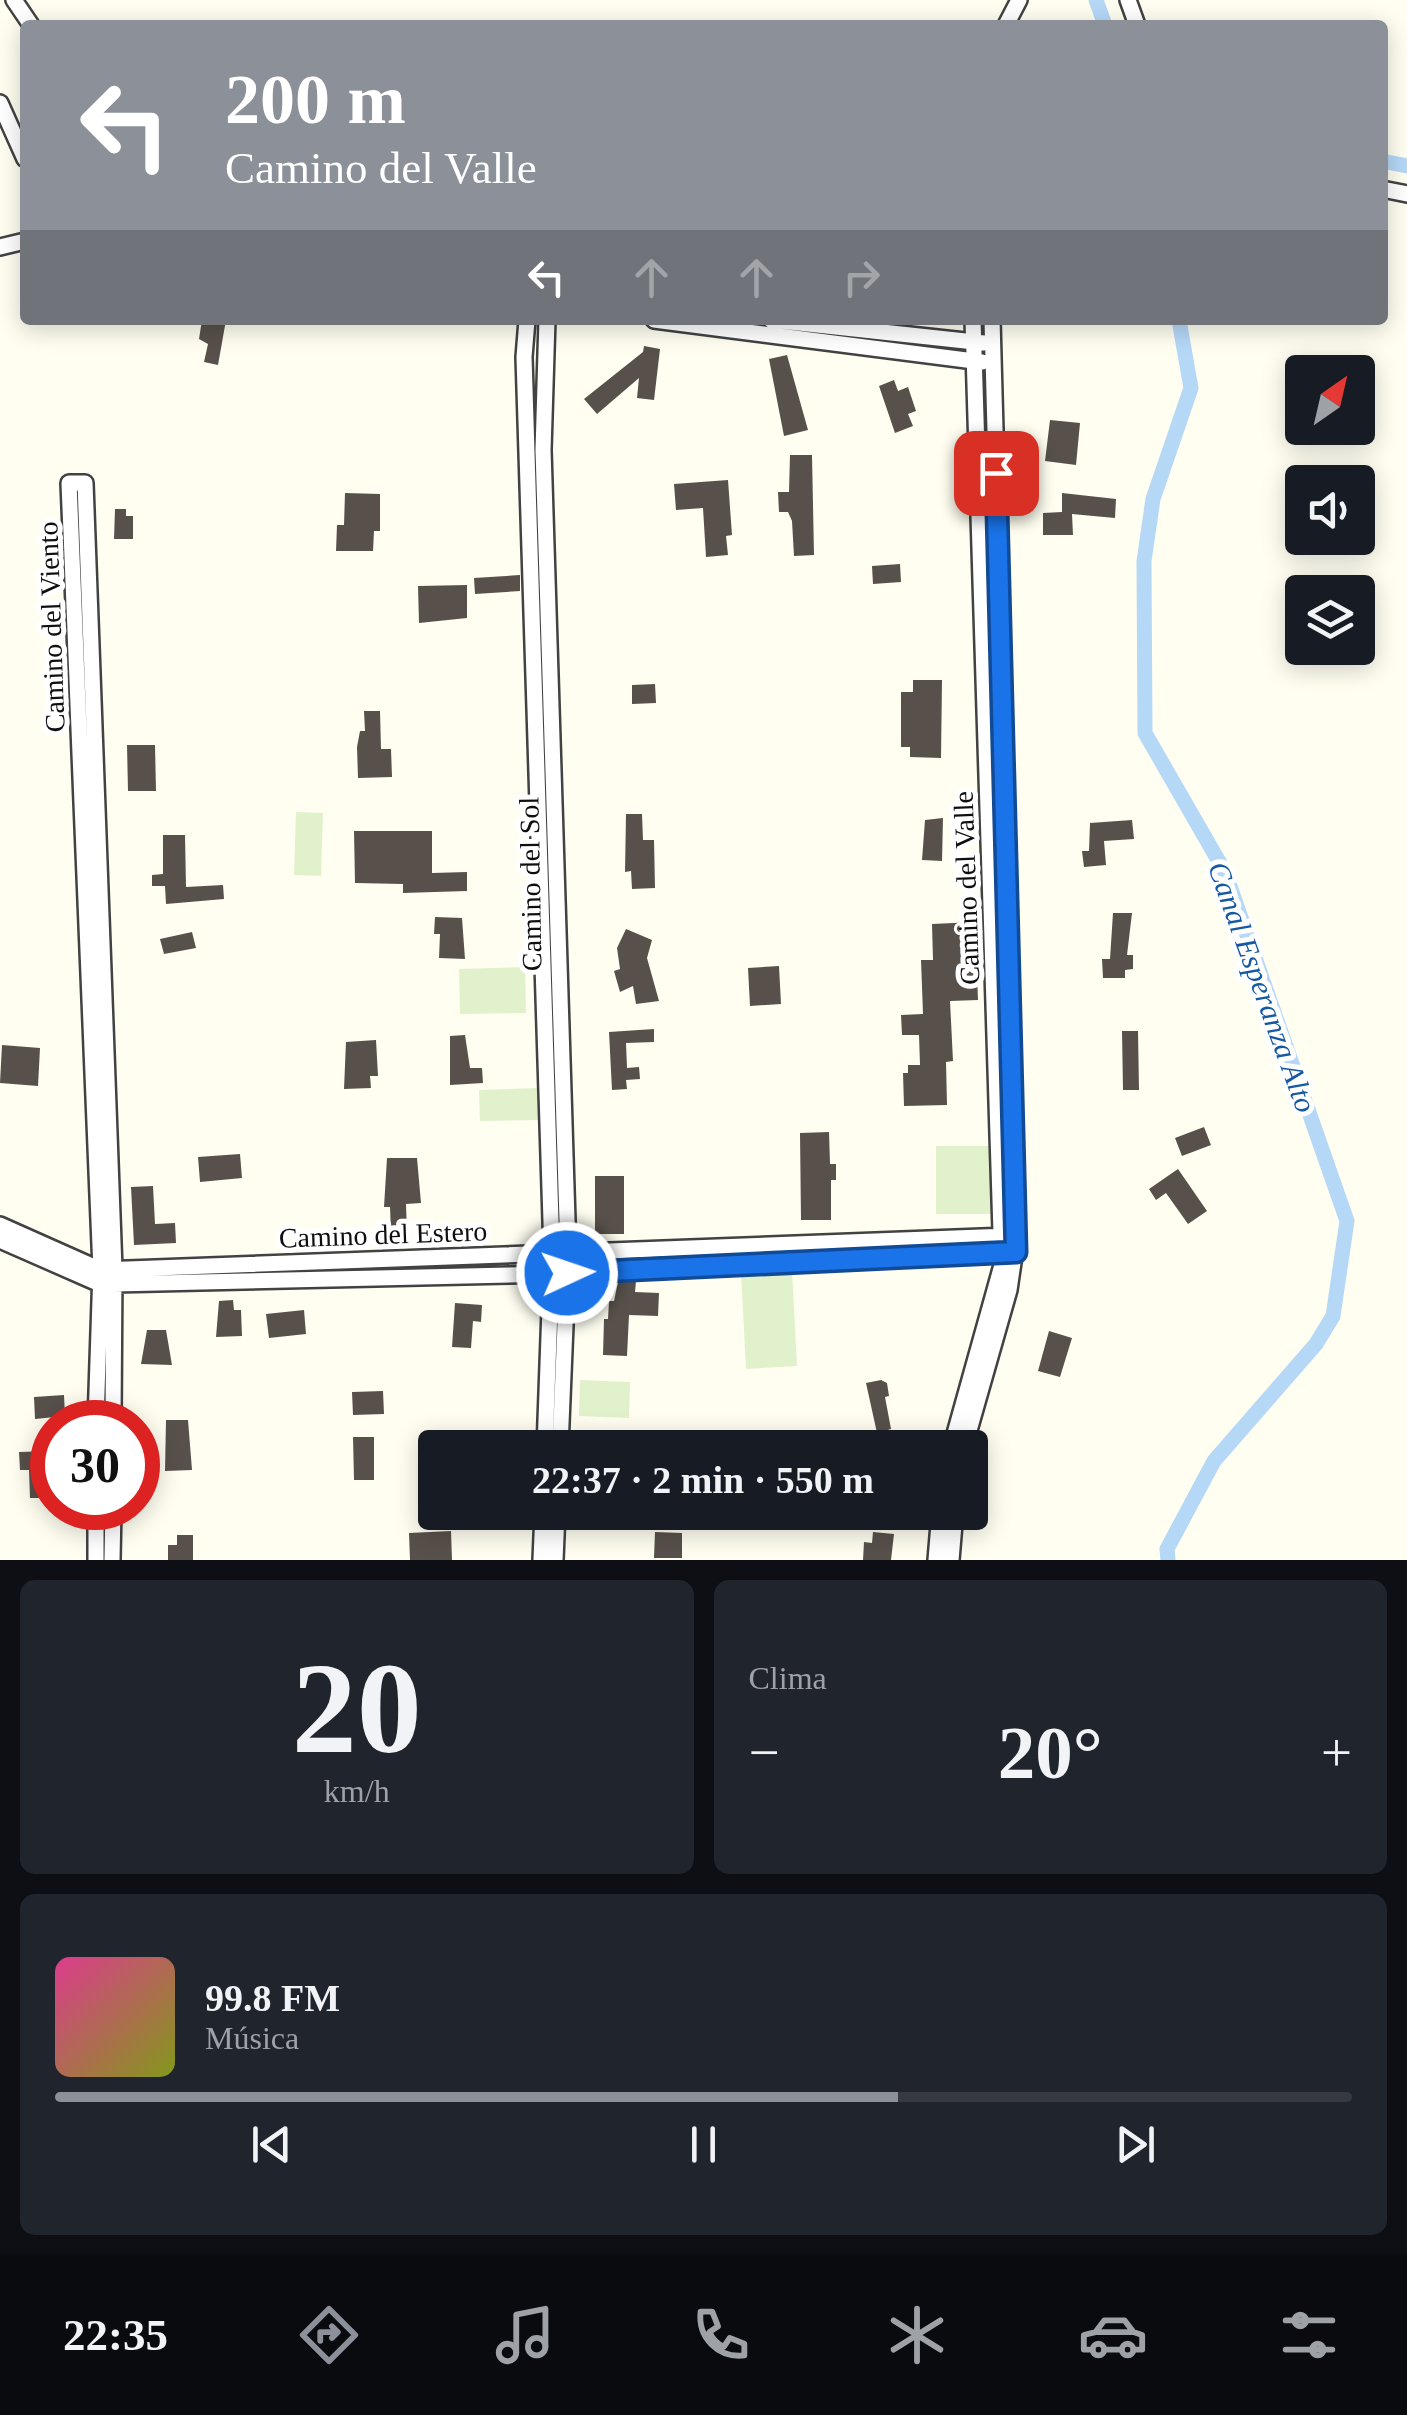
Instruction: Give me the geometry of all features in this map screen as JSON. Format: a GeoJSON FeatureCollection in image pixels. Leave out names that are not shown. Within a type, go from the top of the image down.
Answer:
{"type":"FeatureCollection","features":[{"type":"Feature","properties":{"kind":"street"},"geometry":{"type":"LineString","coordinates":[[0,103],[20,148]]}},
{"type":"Feature","properties":{"kind":"street","name":"Camino del Sol"},"geometry":{"type":"LineString","coordinates":[[527,325],[524,376],[560,1252]]}},
{"type":"Feature","properties":{"kind":"street","name":"Camino del Sol"},"geometry":{"type":"LineString","coordinates":[[546,325],[542,450],[560,1252],[546,1430]]}},
{"type":"Feature","properties":{"kind":"street"},"geometry":{"type":"LineString","coordinates":[[693,325],[993,362]]}},
{"type":"Feature","properties":{"kind":"street"},"geometry":{"type":"LineString","coordinates":[[814,325],[993,343]]}},
{"type":"Feature","properties":{"kind":"street","name":"Camino del Valle"},"geometry":{"type":"LineString","coordinates":[[956,1430],[1009,1244],[974,325]]}},
{"type":"Feature","properties":{"kind":"street","name":"Camino del Valle"},"geometry":{"type":"LineString","coordinates":[[968,1430],[1009,1244],[992,325]]}},
{"type":"Feature","properties":{"kind":"street","name":"Camino del Viento"},"geometry":{"type":"LineString","coordinates":[[98,1400],[107,1277],[84,483],[70,483],[107,1277],[112,1400]]}},
{"type":"Feature","properties":{"kind":"street","name":"Camino del Estero"},"geometry":{"type":"LineString","coordinates":[[0,1225],[107,1277],[560,1252],[1009,1244]]}},
{"type":"Feature","properties":{"kind":"street","name":"Camino del Estero"},"geometry":{"type":"LineString","coordinates":[[0,1240],[107,1277],[559,1273],[1009,1244]]}},
{"type":"Feature","properties":{"kind":"street","name":"Camino del Sol"},"geometry":{"type":"LineString","coordinates":[[559,1273],[560,1430]]}},
{"type":"Feature","properties":{"kind":"street"},"geometry":{"type":"LineString","coordinates":[[96,1530],[96,1560]]}},
{"type":"Feature","properties":{"kind":"street"},"geometry":{"type":"LineString","coordinates":[[112,1560],[113,1530]]}},
{"type":"Feature","properties":{"kind":"street"},"geometry":{"type":"LineString","coordinates":[[541,1560],[542,1530]]}},
{"type":"Feature","properties":{"kind":"street"},"geometry":{"type":"LineString","coordinates":[[555,1560],[556,1530]]}},
{"type":"Feature","properties":{"kind":"street"},"geometry":{"type":"LineString","coordinates":[[936,1560],[938,1530]]}},
{"type":"Feature","properties":{"kind":"street"},"geometry":{"type":"LineString","coordinates":[[951,1560],[954,1530]]}},
{"type":"Feature","properties":{"kind":"green space"},"geometry":{"type":"Polygon","coordinates":[[[296,812],[323,813],[321,876],[294,875],[296,812]]]}},
{"type":"Feature","properties":{"kind":"green space"},"geometry":{"type":"Polygon","coordinates":[[[525,967],[526,1013],[460,1014],[459,969],[525,967]]]}},
{"type":"Feature","properties":{"kind":"green space"},"geometry":{"type":"Polygon","coordinates":[[[538,1088],[539,1120],[480,1121],[479,1090],[538,1088]]]}},
{"type":"Feature","properties":{"kind":"green space"},"geometry":{"type":"Polygon","coordinates":[[[936,1146],[991,1146],[991,1214],[936,1214],[936,1146]]]}},
{"type":"Feature","properties":{"kind":"green space"},"geometry":{"type":"Polygon","coordinates":[[[792,1270],[797,1366],[746,1369],[741,1272],[792,1270]]]}},
{"type":"Feature","properties":{"kind":"green space"},"geometry":{"type":"Polygon","coordinates":[[[580,1380],[630,1382],[629,1418],[579,1416],[580,1380]]]}},
{"type":"Feature","properties":{"kind":"building"},"geometry":{"type":"Polygon","coordinates":[[[201,325],[225,325],[218,365],[204,362],[208,344],[199,339],[201,325]]]}},
{"type":"Feature","properties":{"kind":"building"},"geometry":{"type":"Polygon","coordinates":[[[644,346],[660,349],[654,400],[637,398],[639,378],[597,414],[584,399],[643,352],[644,346]]]}},
{"type":"Feature","properties":{"kind":"building"},"geometry":{"type":"Polygon","coordinates":[[[787,355],[808,430],[784,436],[769,359],[787,355]]]}},
{"type":"Feature","properties":{"kind":"building"},"geometry":{"type":"Polygon","coordinates":[[[894,380],[898,391],[908,387],[916,411],[908,414],[913,426],[895,433],[879,386],[894,380]]]}},
{"type":"Feature","properties":{"kind":"building"},"geometry":{"type":"Polygon","coordinates":[[[1050,420],[1080,423],[1076,465],[1045,461],[1050,420]]]}},
{"type":"Feature","properties":{"kind":"building"},"geometry":{"type":"Polygon","coordinates":[[[790,455],[812,455],[814,555],[794,556],[792,521],[788,512],[779,512],[778,492],[789,492],[790,455]]]}},
{"type":"Feature","properties":{"kind":"building"},"geometry":{"type":"Polygon","coordinates":[[[728,480],[732,535],[726,536],[728,555],[706,557],[703,508],[676,510],[674,484],[728,480]]]}},
{"type":"Feature","properties":{"kind":"building"},"geometry":{"type":"Polygon","coordinates":[[[345,493],[380,494],[380,531],[374,531],[373,551],[336,551],[337,525],[344,525],[345,493]]]}},
{"type":"Feature","properties":{"kind":"building"},"geometry":{"type":"Polygon","coordinates":[[[1062,493],[1116,499],[1115,518],[1072,514],[1073,535],[1043,535],[1043,513],[1062,512],[1062,493]]]}},
{"type":"Feature","properties":{"kind":"building"},"geometry":{"type":"Polygon","coordinates":[[[115,509],[126,509],[126,516],[133,516],[133,539],[114,539],[115,509]]]}},
{"type":"Feature","properties":{"kind":"building"},"geometry":{"type":"Polygon","coordinates":[[[900,564],[901,582],[873,584],[872,566],[900,564]]]}},
{"type":"Feature","properties":{"kind":"building"},"geometry":{"type":"Polygon","coordinates":[[[520,575],[520,591],[475,594],[474,578],[520,575]]]}},
{"type":"Feature","properties":{"kind":"building"},"geometry":{"type":"Polygon","coordinates":[[[467,585],[467,618],[419,623],[418,586],[467,585]]]}},
{"type":"Feature","properties":{"kind":"building"},"geometry":{"type":"Polygon","coordinates":[[[913,680],[942,680],[941,758],[910,757],[910,747],[901,747],[901,692],[913,692],[913,680]]]}},
{"type":"Feature","properties":{"kind":"building"},"geometry":{"type":"Polygon","coordinates":[[[655,684],[656,703],[632,704],[632,685],[655,684]]]}},
{"type":"Feature","properties":{"kind":"building"},"geometry":{"type":"Polygon","coordinates":[[[364,711],[380,711],[381,749],[391,749],[392,777],[358,778],[357,747],[360,731],[365,731],[364,711]]]}},
{"type":"Feature","properties":{"kind":"building"},"geometry":{"type":"Polygon","coordinates":[[[127,745],[155,745],[156,791],[128,791],[127,745]]]}},
{"type":"Feature","properties":{"kind":"building"},"geometry":{"type":"Polygon","coordinates":[[[626,814],[642,814],[643,840],[654,840],[655,888],[632,889],[631,871],[625,872],[626,814]]]}},
{"type":"Feature","properties":{"kind":"building"},"geometry":{"type":"Polygon","coordinates":[[[943,818],[942,861],[922,860],[925,820],[943,818]]]}},
{"type":"Feature","properties":{"kind":"building"},"geometry":{"type":"Polygon","coordinates":[[[1132,820],[1134,839],[1104,841],[1106,865],[1084,867],[1082,851],[1089,851],[1090,823],[1132,820]]]}},
{"type":"Feature","properties":{"kind":"building"},"geometry":{"type":"Polygon","coordinates":[[[354,831],[432,831],[432,873],[467,872],[467,891],[403,893],[403,884],[355,883],[354,831]]]}},
{"type":"Feature","properties":{"kind":"building"},"geometry":{"type":"Polygon","coordinates":[[[163,835],[185,835],[186,887],[223,885],[224,899],[166,904],[165,886],[152,886],[152,875],[163,874],[163,835]]]}},
{"type":"Feature","properties":{"kind":"building"},"geometry":{"type":"Polygon","coordinates":[[[1113,913],[1132,913],[1127,955],[1133,955],[1133,969],[1125,970],[1125,978],[1103,978],[1102,959],[1110,959],[1113,913]]]}},
{"type":"Feature","properties":{"kind":"building"},"geometry":{"type":"Polygon","coordinates":[[[435,917],[462,918],[465,959],[439,958],[440,934],[434,934],[435,917]]]}},
{"type":"Feature","properties":{"kind":"building"},"geometry":{"type":"Polygon","coordinates":[[[975,922],[978,1000],[950,1001],[953,1061],[946,1062],[947,1105],[904,1106],[903,1073],[908,1073],[908,1065],[920,1065],[919,1035],[902,1035],[901,1015],[923,1014],[921,960],[933,960],[932,924],[975,922]]]}},
{"type":"Feature","properties":{"kind":"building"},"geometry":{"type":"Polygon","coordinates":[[[626,929],[652,940],[647,958],[659,1001],[636,1004],[633,986],[620,992],[614,971],[620,969],[617,948],[626,929]]]}},
{"type":"Feature","properties":{"kind":"building"},"geometry":{"type":"Polygon","coordinates":[[[192,932],[196,948],[164,954],[160,939],[192,932]]]}},
{"type":"Feature","properties":{"kind":"building"},"geometry":{"type":"Polygon","coordinates":[[[779,966],[781,1004],[750,1006],[748,968],[779,966]]]}},
{"type":"Feature","properties":{"kind":"building"},"geometry":{"type":"Polygon","coordinates":[[[654,1029],[654,1042],[626,1043],[627,1068],[639,1067],[640,1079],[626,1080],[627,1089],[612,1090],[609,1032],[654,1029]]]}},
{"type":"Feature","properties":{"kind":"building"},"geometry":{"type":"Polygon","coordinates":[[[1122,1031],[1138,1031],[1139,1090],[1123,1090],[1122,1031]]]}},
{"type":"Feature","properties":{"kind":"building"},"geometry":{"type":"Polygon","coordinates":[[[465,1035],[470,1068],[482,1068],[483,1083],[450,1085],[450,1036],[465,1035]]]}},
{"type":"Feature","properties":{"kind":"building"},"geometry":{"type":"Polygon","coordinates":[[[376,1040],[378,1076],[370,1076],[371,1088],[344,1089],[346,1042],[376,1040]]]}},
{"type":"Feature","properties":{"kind":"building"},"geometry":{"type":"Polygon","coordinates":[[[2,1045],[40,1048],[38,1086],[0,1083],[2,1045]]]}},
{"type":"Feature","properties":{"kind":"building"},"geometry":{"type":"Polygon","coordinates":[[[1204,1127],[1211,1145],[1182,1156],[1175,1138],[1204,1127]]]}},
{"type":"Feature","properties":{"kind":"building"},"geometry":{"type":"Polygon","coordinates":[[[829,1132],[830,1164],[836,1164],[836,1180],[831,1180],[831,1220],[801,1220],[800,1133],[829,1132]]]}},
{"type":"Feature","properties":{"kind":"building"},"geometry":{"type":"Polygon","coordinates":[[[240,1154],[242,1178],[200,1182],[198,1157],[240,1154]]]}},
{"type":"Feature","properties":{"kind":"building"},"geometry":{"type":"Polygon","coordinates":[[[387,1158],[417,1158],[421,1203],[406,1204],[407,1233],[391,1233],[390,1207],[384,1207],[387,1158]]]}},
{"type":"Feature","properties":{"kind":"building"},"geometry":{"type":"Polygon","coordinates":[[[1178,1169],[1207,1211],[1188,1224],[1166,1193],[1156,1200],[1149,1189],[1178,1169]]]}},
{"type":"Feature","properties":{"kind":"building"},"geometry":{"type":"Polygon","coordinates":[[[595,1176],[624,1176],[624,1234],[595,1234],[595,1176]]]}},
{"type":"Feature","properties":{"kind":"building"},"geometry":{"type":"Polygon","coordinates":[[[153,1186],[155,1224],[175,1223],[176,1243],[134,1245],[131,1187],[153,1186]]]}},
{"type":"Feature","properties":{"kind":"building"},"geometry":{"type":"Polygon","coordinates":[[[636,1281],[635,1292],[659,1293],[658,1316],[629,1315],[627,1356],[603,1355],[609,1301],[614,1301],[618,1282],[636,1281]]]}},
{"type":"Feature","properties":{"kind":"building"},"geometry":{"type":"Polygon","coordinates":[[[233,1300],[234,1310],[241,1310],[242,1336],[216,1337],[219,1301],[233,1300]]]}},
{"type":"Feature","properties":{"kind":"building"},"geometry":{"type":"Polygon","coordinates":[[[455,1303],[482,1305],[481,1322],[473,1321],[471,1348],[452,1347],[455,1303]]]}},
{"type":"Feature","properties":{"kind":"building"},"geometry":{"type":"Polygon","coordinates":[[[304,1310],[306,1334],[269,1338],[266,1314],[304,1310]]]}},
{"type":"Feature","properties":{"kind":"building"},"geometry":{"type":"Polygon","coordinates":[[[147,1330],[166,1330],[172,1365],[141,1364],[147,1330]]]}},
{"type":"Feature","properties":{"kind":"building"},"geometry":{"type":"Polygon","coordinates":[[[1049,1331],[1072,1338],[1060,1377],[1038,1371],[1049,1331]]]}},
{"type":"Feature","properties":{"kind":"building"},"geometry":{"type":"Polygon","coordinates":[[[866,1383],[887,1383],[889,1396],[885,1397],[891,1429],[876,1430],[866,1383]]]}},
{"type":"Feature","properties":{"kind":"building"},"geometry":{"type":"Polygon","coordinates":[[[383,1391],[384,1414],[353,1415],[352,1392],[383,1391]]]}},
{"type":"Feature","properties":{"kind":"building"},"geometry":{"type":"Polygon","coordinates":[[[64,1395],[64,1400],[34,1400],[64,1395]]]}},
{"type":"Feature","properties":{"kind":"building"},"geometry":{"type":"Polygon","coordinates":[[[166,1420],[188,1420],[192,1470],[165,1471],[166,1420]]]}},
{"type":"Feature","properties":{"kind":"building"},"geometry":{"type":"Polygon","coordinates":[[[353,1437],[374,1437],[374,1480],[354,1480],[353,1437]]]}},
{"type":"Feature","properties":{"kind":"building"},"geometry":{"type":"Polygon","coordinates":[[[19,1452],[30,1452],[30,1498],[29,1470],[20,1470],[19,1452]]]}},
{"type":"Feature","properties":{"kind":"building"},"geometry":{"type":"Polygon","coordinates":[[[451,1531],[452,1560],[410,1560],[409,1533],[451,1531]]]}},
{"type":"Feature","properties":{"kind":"building"},"geometry":{"type":"Polygon","coordinates":[[[655,1532],[682,1533],[682,1558],[654,1558],[655,1532]]]}},
{"type":"Feature","properties":{"kind":"building"},"geometry":{"type":"Polygon","coordinates":[[[873,1532],[894,1534],[891,1560],[863,1560],[864,1542],[872,1543],[873,1532]]]}},
{"type":"Feature","properties":{"kind":"building"},"geometry":{"type":"Polygon","coordinates":[[[177,1535],[193,1535],[193,1560],[168,1560],[168,1545],[177,1545],[177,1535]]]}},
{"type":"Feature","properties":{"kind":"waterway","name":"Canal Esperanza Alto"},"geometry":{"type":"LineString","coordinates":[[1096,0],[1103,20]]}},
{"type":"Feature","properties":{"kind":"waterway"},"geometry":{"type":"LineString","coordinates":[[1388,162],[1407,166]]}},
{"type":"Feature","properties":{"kind":"waterway","name":"Canal Esperanza Alto"},"geometry":{"type":"LineString","coordinates":[[1168,1560],[1167,1549],[1214,1461],[1316,1344],[1333,1316],[1347,1221],[1225,872],[1145,733],[1144,561],[1153,499],[1191,388],[1180,325]]}},
{"type":"Feature","properties":{"kind":"route"},"geometry":{"type":"LineString","coordinates":[[567,1273],[1016,1252],[996,473]]}}]}
